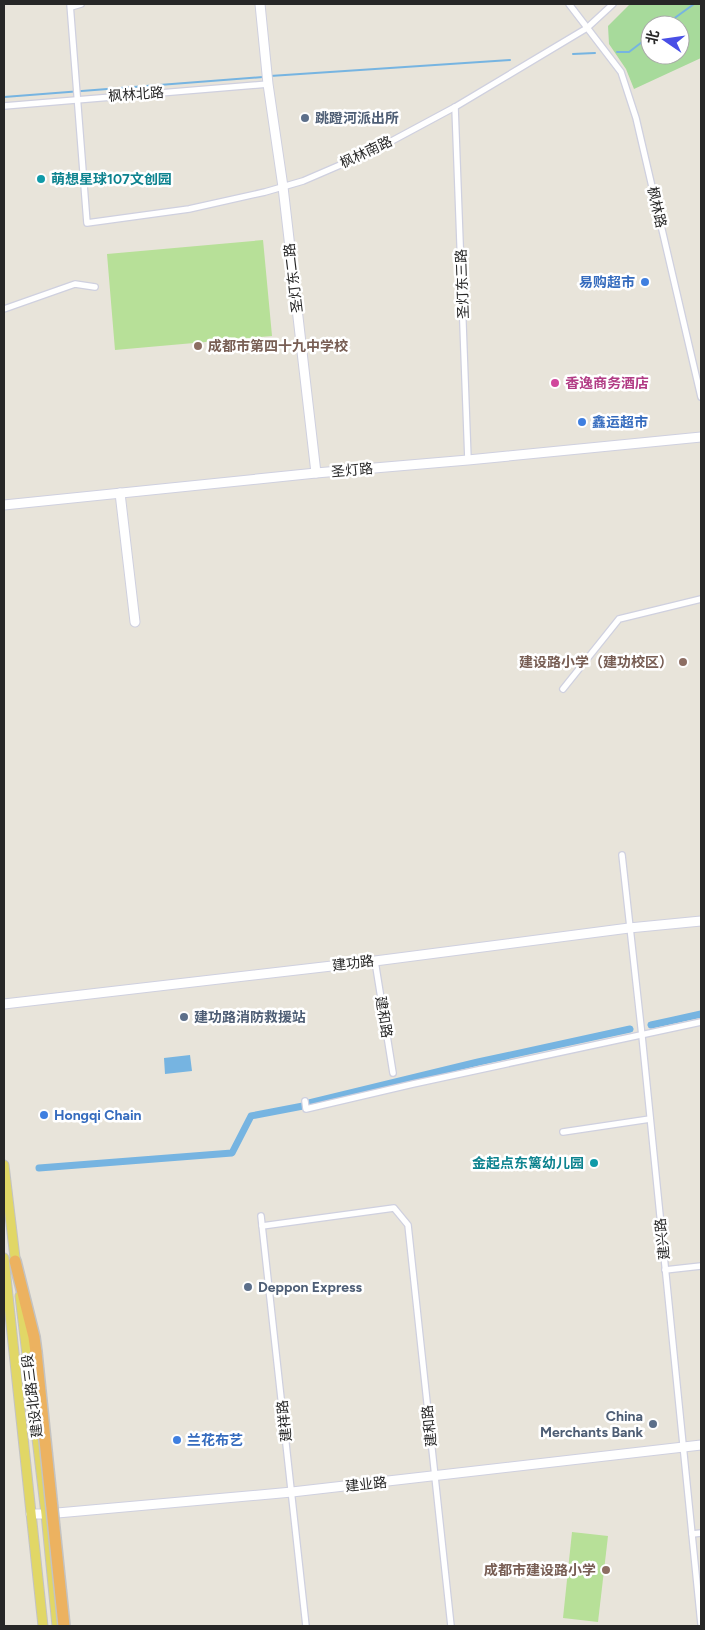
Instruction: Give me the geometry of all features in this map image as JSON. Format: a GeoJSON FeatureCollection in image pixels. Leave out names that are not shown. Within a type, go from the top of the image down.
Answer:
{"type":"FeatureCollection","features":[{"type":"Feature","properties":{"kind":"highway"},"geometry":{"type":"LineString","coordinates":[[10,1260],[34,1337],[64,1626]]}},
{"type":"Feature","properties":{"kind":"main road","name":"建设北路三段"},"geometry":{"type":"LineString","coordinates":[[4,1165],[31,1514],[43,1626]]}},
{"type":"Feature","properties":{"kind":"main road","name":"建设北路三段"},"geometry":{"type":"LineString","coordinates":[[10,1260],[46,1514],[57,1626]]}},
{"type":"Feature","properties":{"kind":"street"},"geometry":{"type":"LineString","coordinates":[[77,97],[70,5],[81,4]]}},
{"type":"Feature","properties":{"kind":"street","name":"圣灯东二路"},"geometry":{"type":"LineString","coordinates":[[260,4],[268,84],[316,473]]}},
{"type":"Feature","properties":{"kind":"street","name":"枫林路"},"geometry":{"type":"LineString","coordinates":[[570,4],[621,72],[636,118],[701,397]]}},
{"type":"Feature","properties":{"kind":"street","name":"枫林南路"},"geometry":{"type":"LineString","coordinates":[[77,97],[87,223],[189,209],[265,192],[303,181],[374,150],[455,107],[587,28],[612,4]]}},
{"type":"Feature","properties":{"kind":"street","name":"枫林北路"},"geometry":{"type":"LineString","coordinates":[[4,106],[77,97],[268,84]]}},
{"type":"Feature","properties":{"kind":"street","name":"圣灯东三路"},"geometry":{"type":"LineString","coordinates":[[455,107],[468,460]]}},
{"type":"Feature","properties":{"kind":"street"},"geometry":{"type":"LineString","coordinates":[[4,309],[75,284],[95,286]]}},
{"type":"Feature","properties":{"kind":"street","name":"圣灯路"},"geometry":{"type":"LineString","coordinates":[[4,505],[316,473],[701,437]]}},
{"type":"Feature","properties":{"kind":"street"},"geometry":{"type":"LineString","coordinates":[[120,493],[135,622]]}},
{"type":"Feature","properties":{"kind":"street"},"geometry":{"type":"LineString","coordinates":[[563,689],[619,619],[701,600]]}},
{"type":"Feature","properties":{"kind":"street","name":"建兴路"},"geometry":{"type":"LineString","coordinates":[[622,855],[701,1624]]}},
{"type":"Feature","properties":{"kind":"street","name":"建功路"},"geometry":{"type":"LineString","coordinates":[[4,1004],[375,961],[629,928],[701,921]]}},
{"type":"Feature","properties":{"kind":"street","name":"建和路"},"geometry":{"type":"LineString","coordinates":[[375,961],[393,1072]]}},
{"type":"Feature","properties":{"kind":"street"},"geometry":{"type":"LineString","coordinates":[[305,1101],[306,1109],[701,1022]]}},
{"type":"Feature","properties":{"kind":"street"},"geometry":{"type":"LineString","coordinates":[[563,1132],[650,1119]]}},
{"type":"Feature","properties":{"kind":"street","name":"建和路"},"geometry":{"type":"LineString","coordinates":[[262,1226],[394,1208],[408,1225],[451,1626]]}},
{"type":"Feature","properties":{"kind":"street","name":"建祥路"},"geometry":{"type":"LineString","coordinates":[[260,1216],[306,1626]]}},
{"type":"Feature","properties":{"kind":"street"},"geometry":{"type":"LineString","coordinates":[[666,1270],[701,1266]]}},
{"type":"Feature","properties":{"kind":"street","name":"建业路"},"geometry":{"type":"LineString","coordinates":[[31,1514],[292,1492],[701,1445]]}},
{"type":"Feature","properties":{"kind":"street"},"geometry":{"type":"LineString","coordinates":[[692,1534],[701,1533]]}},
{"type":"Feature","properties":{"kind":"green space"},"geometry":{"type":"Polygon","coordinates":[[[630,4],[701,4],[701,58],[690,63],[690,15],[640,15],[640,65],[686,65],[634,89],[626,69],[609,44],[608,26],[630,4]]]}},
{"type":"Feature","properties":{"kind":"green space"},"geometry":{"type":"Polygon","coordinates":[[[263,240],[272,336],[115,350],[107,254],[263,240]]]}},
{"type":"Feature","properties":{"kind":"green space"},"geometry":{"type":"Polygon","coordinates":[[[572,1532],[608,1536],[598,1622],[563,1618],[572,1532]]]}},
{"type":"Feature","properties":{"kind":"water"},"geometry":{"type":"Polygon","coordinates":[[[190,1055],[192,1071],[165,1074],[164,1058],[190,1055]]]}},
{"type":"Feature","properties":{"kind":"waterway"},"geometry":{"type":"LineString","coordinates":[[679,15],[694,4]]}},
{"type":"Feature","properties":{"kind":"waterway"},"geometry":{"type":"LineString","coordinates":[[617,52],[629,52],[640,44]]}},
{"type":"Feature","properties":{"kind":"waterway"},"geometry":{"type":"LineString","coordinates":[[573,54],[595,53]]}},
{"type":"Feature","properties":{"kind":"waterway"},"geometry":{"type":"LineString","coordinates":[[270,76],[510,60]]}},
{"type":"Feature","properties":{"kind":"waterway"},"geometry":{"type":"LineString","coordinates":[[4,97],[263,77]]}},
{"type":"Feature","properties":{"kind":"waterway"},"geometry":{"type":"LineString","coordinates":[[651,1025],[701,1014]]}},
{"type":"Feature","properties":{"kind":"waterway"},"geometry":{"type":"LineString","coordinates":[[309,1103],[478,1062],[630,1029]]}},
{"type":"Feature","properties":{"kind":"waterway"},"geometry":{"type":"LineString","coordinates":[[39,1168],[232,1153],[251,1116],[303,1106]]}},
{"type":"Feature","properties":{"kind":"place","name":"跳蹬河派出所"},"geometry":{"type":"Point","coordinates":[305,118]}},
{"type":"Feature","properties":{"kind":"place","name":"萌想星球107文创园"},"geometry":{"type":"Point","coordinates":[41,179]}},
{"type":"Feature","properties":{"kind":"place","name":"易购超市"},"geometry":{"type":"Point","coordinates":[645,282]}},
{"type":"Feature","properties":{"kind":"place","name":"成都市第四十九中学校"},"geometry":{"type":"Point","coordinates":[198,346]}},
{"type":"Feature","properties":{"kind":"place","name":"香逸商务酒店"},"geometry":{"type":"Point","coordinates":[555,383]}},
{"type":"Feature","properties":{"kind":"place","name":"鑫运超市"},"geometry":{"type":"Point","coordinates":[582,422]}},
{"type":"Feature","properties":{"kind":"place","name":"建设路小学（建功校区）"},"geometry":{"type":"Point","coordinates":[683,662]}},
{"type":"Feature","properties":{"kind":"place","name":"建功路消防救援站"},"geometry":{"type":"Point","coordinates":[184,1017]}},
{"type":"Feature","properties":{"kind":"place","name":"Hongqi Chain"},"geometry":{"type":"Point","coordinates":[44,1115]}},
{"type":"Feature","properties":{"kind":"place","name":"金起点东篱幼儿园"},"geometry":{"type":"Point","coordinates":[594,1163]}},
{"type":"Feature","properties":{"kind":"place","name":"Deppon Express"},"geometry":{"type":"Point","coordinates":[248,1287]}},
{"type":"Feature","properties":{"kind":"place","name":"China Merchants Bank"},"geometry":{"type":"Point","coordinates":[653,1424]}},
{"type":"Feature","properties":{"kind":"place","name":"兰花布艺"},"geometry":{"type":"Point","coordinates":[177,1440]}},
{"type":"Feature","properties":{"kind":"place","name":"成都市建设路小学"},"geometry":{"type":"Point","coordinates":[606,1570]}}]}
